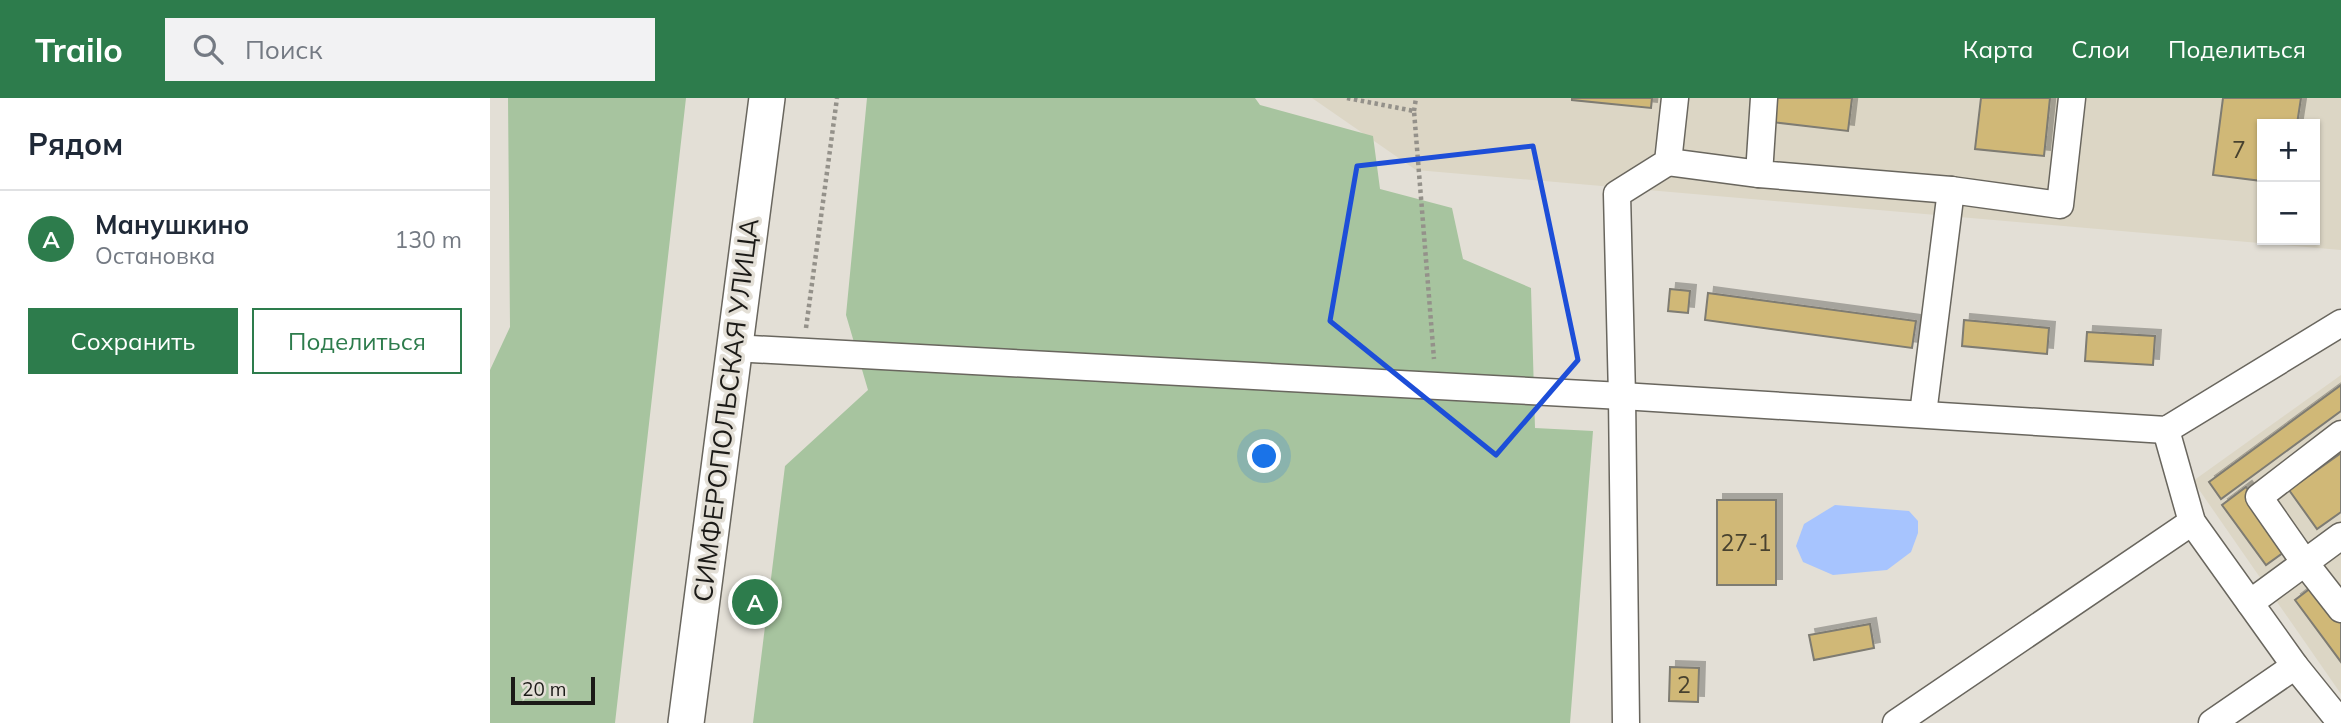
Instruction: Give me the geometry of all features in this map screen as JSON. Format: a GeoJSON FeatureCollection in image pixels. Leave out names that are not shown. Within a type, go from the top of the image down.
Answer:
{"type":"FeatureCollection","features":[{"type":"Feature","properties":{"kind":"main road","name":"СИМФЕРОПОЛЬСКАЯ УЛИЦА"},"geometry":{"type":"LineString","coordinates":[[686,723],[767,98]]}},
{"type":"Feature","properties":{"kind":"street"},"geometry":{"type":"LineString","coordinates":[[1668,162],[1675,98]]}},
{"type":"Feature","properties":{"kind":"street"},"geometry":{"type":"LineString","coordinates":[[1759,174],[1765,98]]}},
{"type":"Feature","properties":{"kind":"street"},"geometry":{"type":"LineString","coordinates":[[1626,723],[1617,194],[1668,162],[1759,174],[1951,190],[2060,205],[2072,98]]}},
{"type":"Feature","properties":{"kind":"street"},"geometry":{"type":"LineString","coordinates":[[1923,414],[1951,190]]}},
{"type":"Feature","properties":{"kind":"street"},"geometry":{"type":"LineString","coordinates":[[733,348],[1622,396],[2166,430],[2341,323]]}},
{"type":"Feature","properties":{"kind":"street"},"geometry":{"type":"LineString","coordinates":[[2166,430],[2192,522],[2295,666],[2341,723]]}},
{"type":"Feature","properties":{"kind":"street"},"geometry":{"type":"LineString","coordinates":[[2341,434],[2259,497],[2341,609]]}},
{"type":"Feature","properties":{"kind":"street"},"geometry":{"type":"LineString","coordinates":[[1896,723],[2192,522]]}},
{"type":"Feature","properties":{"kind":"street"},"geometry":{"type":"LineString","coordinates":[[2250,603],[2341,537]]}},
{"type":"Feature","properties":{"kind":"street"},"geometry":{"type":"LineString","coordinates":[[2212,723],[2295,666]]}},
{"type":"Feature","properties":{"kind":"path"},"geometry":{"type":"LineString","coordinates":[[803,353],[837,98]]}},
{"type":"Feature","properties":{"kind":"path"},"geometry":{"type":"LineString","coordinates":[[1347,98],[1414,111]]}},
{"type":"Feature","properties":{"kind":"path"},"geometry":{"type":"LineString","coordinates":[[1416,98],[1414,111],[1436,387]]}},
{"type":"Feature","properties":{"kind":"highlighted area"},"geometry":{"type":"Polygon","coordinates":[[[1533,146],[1578,360],[1496,455],[1330,321],[1357,166],[1533,146]]]}},
{"type":"Feature","properties":{"kind":"shaded area"},"geometry":{"type":"Polygon","coordinates":[[[1312,98],[2341,98],[2341,250],[2283,245],[2320,245],[2320,119],[2257,119],[2257,243],[1416,170],[1312,98]]]}},
{"type":"Feature","properties":{"kind":"shaded area"},"geometry":{"type":"Polygon","coordinates":[[[2341,375],[2341,694],[2193,481],[2341,375]]]}},
{"type":"Feature","properties":{"kind":"green space"},"geometry":{"type":"Polygon","coordinates":[[[508,98],[686,98],[615,723],[490,723],[490,370],[510,327],[508,98]]]}},
{"type":"Feature","properties":{"kind":"green space"},"geometry":{"type":"Polygon","coordinates":[[[867,98],[1255,98],[1260,105],[1373,136],[1380,189],[1452,208],[1463,259],[1531,288],[1535,428],[1593,431],[1570,723],[753,723],[785,466],[868,390],[846,315],[867,98]]]}},
{"type":"Feature","properties":{"kind":"water"},"geometry":{"type":"Polygon","coordinates":[[[1835,505],[1909,511],[1918,521],[1918,533],[1911,552],[1887,570],[1833,575],[1803,562],[1796,546],[1804,524],[1835,505]]]}},
{"type":"Feature","properties":{"kind":"building"},"geometry":{"type":"Polygon","coordinates":[[[1572,98],[1652,98],[1651,108],[1572,98]]]}},
{"type":"Feature","properties":{"kind":"building"},"geometry":{"type":"Polygon","coordinates":[[[1775,98],[1852,98],[1848,131],[1772,122],[1775,98]]]}},
{"type":"Feature","properties":{"kind":"building"},"geometry":{"type":"Polygon","coordinates":[[[1981,98],[2050,98],[2044,156],[1975,149],[1981,98]]]}},
{"type":"Feature","properties":{"kind":"building"},"geometry":{"type":"Polygon","coordinates":[[[2223,98],[2301,98],[2298,119],[2257,119],[2257,180],[2213,175],[2223,98]]]}},
{"type":"Feature","properties":{"kind":"building"},"geometry":{"type":"Polygon","coordinates":[[[1670,289],[1690,291],[1688,313],[1668,311],[1670,289]]]}},
{"type":"Feature","properties":{"kind":"building"},"geometry":{"type":"Polygon","coordinates":[[[1708,293],[1916,321],[1912,348],[1705,320],[1708,293]]]}},
{"type":"Feature","properties":{"kind":"building"},"geometry":{"type":"Polygon","coordinates":[[[1964,320],[2049,328],[2047,354],[1962,346],[1964,320]]]}},
{"type":"Feature","properties":{"kind":"building"},"geometry":{"type":"Polygon","coordinates":[[[2087,332],[2155,336],[2153,365],[2085,361],[2087,332]]]}},
{"type":"Feature","properties":{"kind":"building"},"geometry":{"type":"Polygon","coordinates":[[[2341,385],[2341,411],[2221,499],[2209,482],[2341,385]]]}},
{"type":"Feature","properties":{"kind":"building"},"geometry":{"type":"Polygon","coordinates":[[[2341,453],[2341,512],[2317,529],[2289,490],[2341,453]]]}},
{"type":"Feature","properties":{"kind":"building"},"geometry":{"type":"Polygon","coordinates":[[[2246,487],[2291,547],[2266,565],[2222,505],[2246,487]]]}},
{"type":"Feature","properties":{"kind":"building"},"geometry":{"type":"Polygon","coordinates":[[[1717,500],[1776,500],[1776,585],[1717,585],[1717,500]]]}},
{"type":"Feature","properties":{"kind":"building"},"geometry":{"type":"Polygon","coordinates":[[[2320,581],[2341,610],[2341,662],[2295,600],[2320,581]]]}},
{"type":"Feature","properties":{"kind":"building"},"geometry":{"type":"Polygon","coordinates":[[[1870,624],[1874,648],[1814,660],[1809,635],[1870,624]]]}},
{"type":"Feature","properties":{"kind":"building"},"geometry":{"type":"Polygon","coordinates":[[[1670,667],[1699,668],[1698,702],[1669,701],[1670,667]]]}},
{"type":"Feature","properties":{"kind":"place","name":"Манушкино"},"geometry":{"type":"Point","coordinates":[755,602]}}]}
